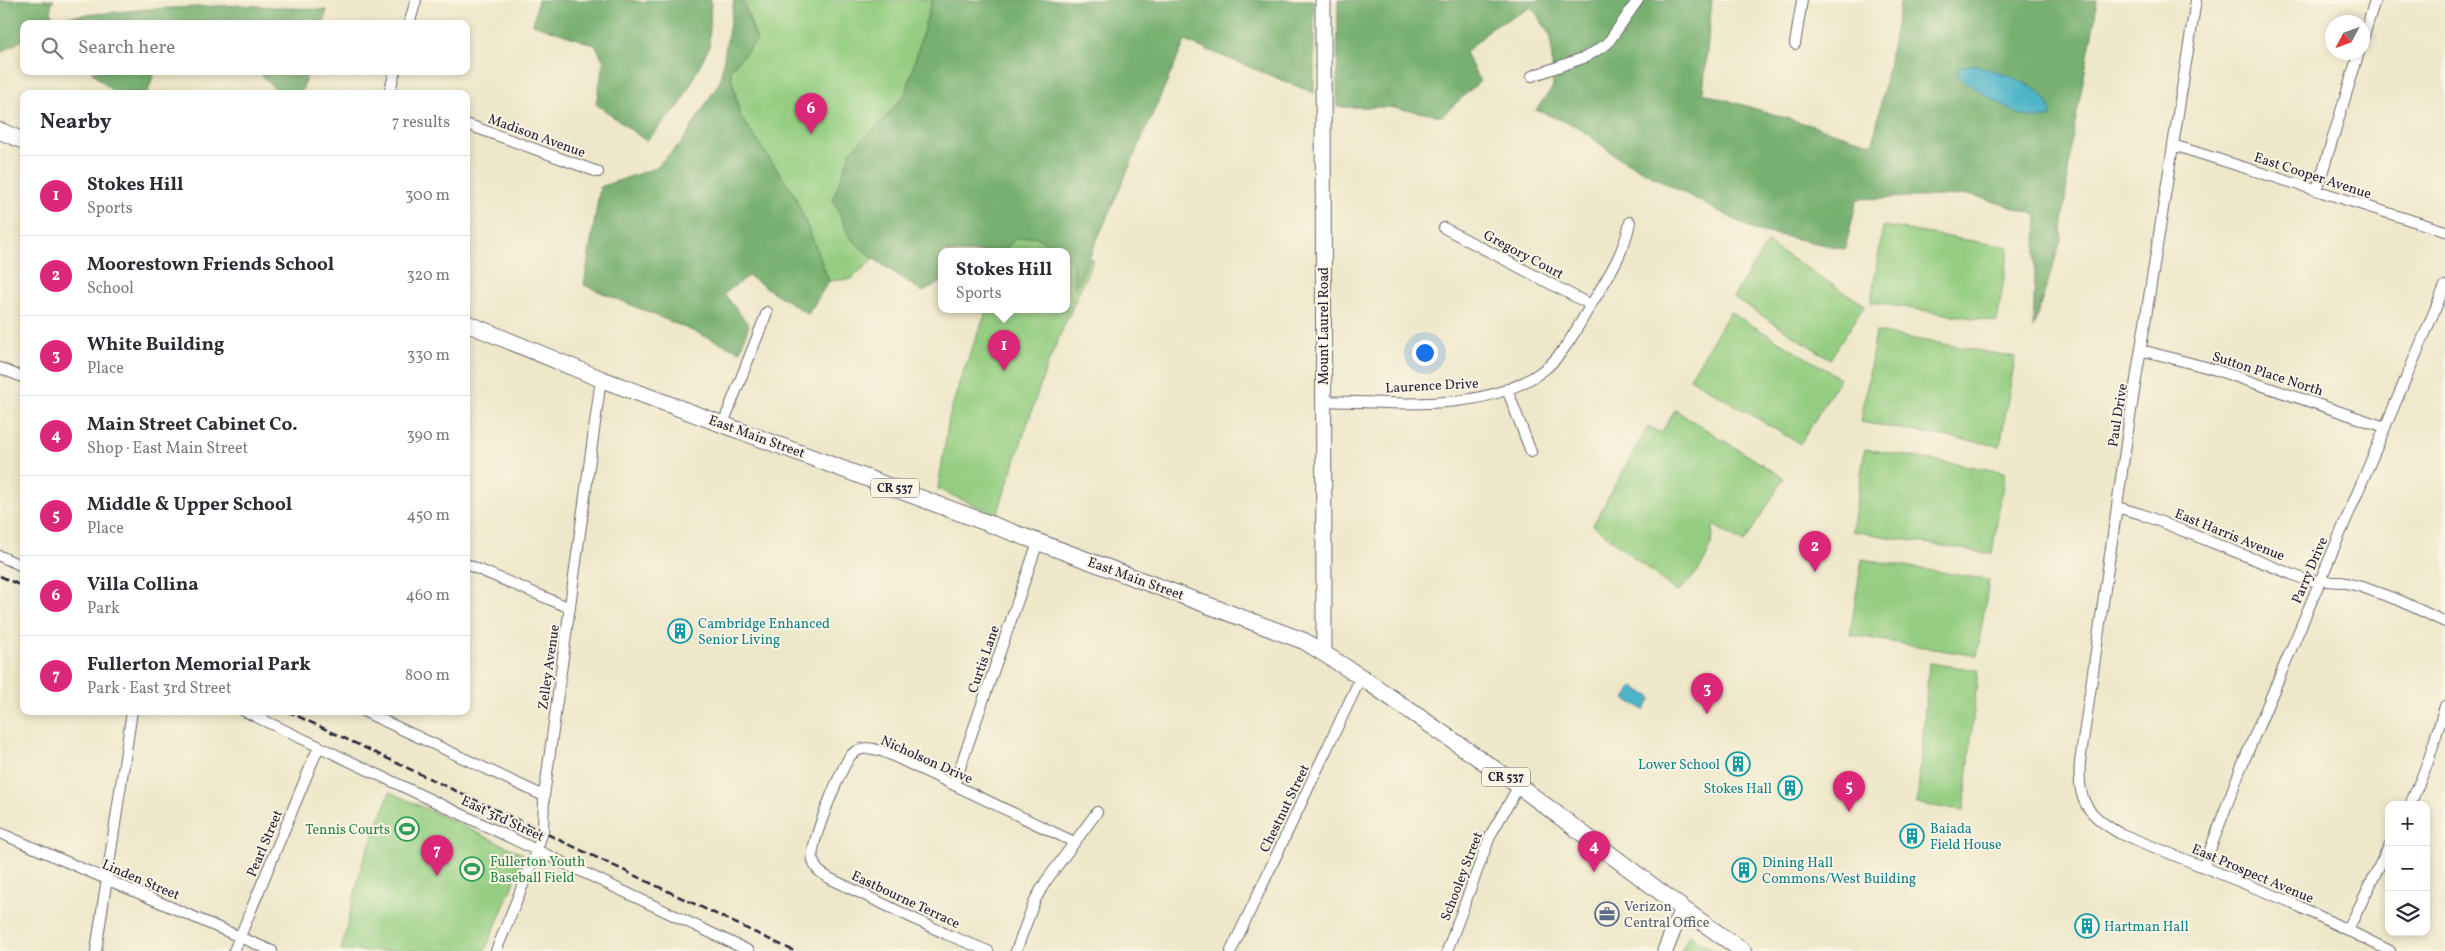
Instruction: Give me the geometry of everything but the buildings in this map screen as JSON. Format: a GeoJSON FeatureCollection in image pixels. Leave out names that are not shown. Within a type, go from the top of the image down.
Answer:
{"type":"FeatureCollection","features":[{"type":"Feature","properties":{"kind":"main road","name":"Mount Laurel Road"},"geometry":{"type":"LineString","coordinates":[[1323,0],[1324,652]]}},
{"type":"Feature","properties":{"kind":"main road"},"geometry":{"type":"LineString","coordinates":[[0,131],[20,139]]}},
{"type":"Feature","properties":{"kind":"main road","name":"East Main Street"},"geometry":{"type":"LineString","coordinates":[[470,325],[601,379],[1304,641],[1324,652],[1519,786],[1682,908],[1743,951]]}},
{"type":"Feature","properties":{"kind":"main road"},"geometry":{"type":"LineString","coordinates":[[1665,951],[1682,908]]}},
{"type":"Feature","properties":{"kind":"street"},"geometry":{"type":"LineString","coordinates":[[410,20],[416,0]]}},
{"type":"Feature","properties":{"kind":"street"},"geometry":{"type":"LineString","coordinates":[[1532,76],[1586,57],[1607,44],[1638,0]]}},
{"type":"Feature","properties":{"kind":"street"},"geometry":{"type":"LineString","coordinates":[[1795,44],[1802,0]]}},
{"type":"Feature","properties":{"kind":"street","name":"Paul Drive"},"geometry":{"type":"LineString","coordinates":[[2107,826],[2086,805],[2079,791],[2079,781],[2117,507],[2196,0]]}},
{"type":"Feature","properties":{"kind":"street"},"geometry":{"type":"LineString","coordinates":[[2370,16],[2375,0]]}},
{"type":"Feature","properties":{"kind":"street"},"geometry":{"type":"LineString","coordinates":[[2317,190],[2358,60]]}},
{"type":"Feature","properties":{"kind":"street"},"geometry":{"type":"LineString","coordinates":[[390,90],[394,75]]}},
{"type":"Feature","properties":{"kind":"street","name":"Madison Avenue"},"geometry":{"type":"LineString","coordinates":[[470,125],[598,172]]}},
{"type":"Feature","properties":{"kind":"street","name":"East Cooper Avenue"},"geometry":{"type":"LineString","coordinates":[[2173,145],[2445,231]]}},
{"type":"Feature","properties":{"kind":"street","name":"Laurence Drive"},"geometry":{"type":"LineString","coordinates":[[1323,401],[1460,400],[1507,389],[1524,382],[1546,368],[1574,333],[1623,248],[1630,222]]}},
{"type":"Feature","properties":{"kind":"street","name":"Gregory Court"},"geometry":{"type":"LineString","coordinates":[[1444,228],[1591,305]]}},
{"type":"Feature","properties":{"kind":"street","name":"Parry Drive"},"geometry":{"type":"LineString","coordinates":[[2204,866],[2221,815],[2319,582],[2385,428],[2441,306],[2445,286]]}},
{"type":"Feature","properties":{"kind":"street"},"geometry":{"type":"LineString","coordinates":[[723,424],[767,312]]}},
{"type":"Feature","properties":{"kind":"street","name":"Sutton Place North"},"geometry":{"type":"LineString","coordinates":[[2141,350],[2157,352],[2213,369],[2385,428]]}},
{"type":"Feature","properties":{"kind":"street"},"geometry":{"type":"LineString","coordinates":[[0,368],[20,376]]}},
{"type":"Feature","properties":{"kind":"street","name":"Zelley Avenue"},"geometry":{"type":"LineString","coordinates":[[496,951],[543,832],[544,796],[601,379]]}},
{"type":"Feature","properties":{"kind":"street"},"geometry":{"type":"LineString","coordinates":[[1507,389],[1531,452]]}},
{"type":"Feature","properties":{"kind":"street","name":"East Harris Avenue"},"geometry":{"type":"LineString","coordinates":[[2117,507],[2141,514],[2306,580],[2342,582],[2362,587],[2401,601],[2445,622]]}},
{"type":"Feature","properties":{"kind":"street","name":"Curtis Lane"},"geometry":{"type":"LineString","coordinates":[[954,784],[1038,542]]}},
{"type":"Feature","properties":{"kind":"street"},"geometry":{"type":"LineString","coordinates":[[0,556],[20,565]]}},
{"type":"Feature","properties":{"kind":"street"},"geometry":{"type":"LineString","coordinates":[[470,566],[570,608]]}},
{"type":"Feature","properties":{"kind":"street","name":"Chestnut Street"},"geometry":{"type":"LineString","coordinates":[[1232,950],[1361,677]]}},
{"type":"Feature","properties":{"kind":"street"},"geometry":{"type":"LineString","coordinates":[[2412,801],[2428,762],[2445,706]]}},
{"type":"Feature","properties":{"kind":"street"},"geometry":{"type":"LineString","coordinates":[[96,951],[131,715]]}},
{"type":"Feature","properties":{"kind":"street","name":"East 3rd Street"},"geometry":{"type":"LineString","coordinates":[[253,715],[749,951]]}},
{"type":"Feature","properties":{"kind":"street"},"geometry":{"type":"LineString","coordinates":[[372,715],[544,796]]}},
{"type":"Feature","properties":{"kind":"street","name":"Pearl Street"},"geometry":{"type":"LineString","coordinates":[[234,951],[320,746]]}},
{"type":"Feature","properties":{"kind":"street","name":"Nicholson Drive"},"geometry":{"type":"LineString","coordinates":[[816,867],[812,854],[815,839],[846,762],[854,752],[866,748],[880,751],[954,784],[1074,842]]}},
{"type":"Feature","properties":{"kind":"street","name":"Schooley Street"},"geometry":{"type":"LineString","coordinates":[[1447,951],[1491,834],[1519,786]]}},
{"type":"Feature","properties":{"kind":"street"},"geometry":{"type":"LineString","coordinates":[[1016,951],[1035,900],[1046,881],[1097,812]]}},
{"type":"Feature","properties":{"kind":"street","name":"East Prospect Avenue"},"geometry":{"type":"LineString","coordinates":[[2107,826],[2288,901],[2387,950]]}},
{"type":"Feature","properties":{"kind":"street","name":"Linden Street"},"geometry":{"type":"LineString","coordinates":[[0,833],[272,951]]}},
{"type":"Feature","properties":{"kind":"street"},"geometry":{"type":"LineString","coordinates":[[2348,930],[2385,854]]}},
{"type":"Feature","properties":{"kind":"street","name":"Eastbourne Terrace"},"geometry":{"type":"LineString","coordinates":[[816,867],[831,879],[946,934],[988,951]]}},
{"type":"Feature","properties":{"kind":"green space"},"geometry":{"type":"Polygon","coordinates":[[[0,0],[54,0],[51,4],[52,18],[149,9],[240,5],[327,10],[324,20],[20,20],[20,41],[0,53],[0,0]]]}},
{"type":"Feature","properties":{"kind":"green space"},"geometry":{"type":"Polygon","coordinates":[[[538,0],[632,0],[646,3],[647,0],[711,0],[709,47],[680,105],[646,141],[596,104],[604,61],[595,45],[533,24],[538,0]]]}},
{"type":"Feature","properties":{"kind":"green space"},"geometry":{"type":"Polygon","coordinates":[[[734,0],[741,0],[757,40],[730,70],[740,116],[794,194],[829,281],[808,314],[748,276],[724,294],[749,325],[740,351],[584,285],[600,187],[655,168],[683,141],[720,81],[734,0]]]}},
{"type":"Feature","properties":{"kind":"green space"},"geometry":{"type":"Polygon","coordinates":[[[743,0],[932,0],[906,93],[886,117],[850,238],[874,259],[851,279],[829,281],[794,194],[740,116],[730,70],[757,40],[743,0]]]}},
{"type":"Feature","properties":{"kind":"green space"},"geometry":{"type":"Polygon","coordinates":[[[932,0],[1314,0],[1314,93],[1185,41],[1075,290],[1070,248],[1054,248],[1035,236],[1015,239],[1007,248],[938,248],[938,284],[923,292],[874,259],[850,238],[833,199],[851,151],[886,117],[906,93],[932,0]]]}},
{"type":"Feature","properties":{"kind":"green space"},"geometry":{"type":"Polygon","coordinates":[[[1338,0],[1712,0],[1703,93],[1873,144],[1901,0],[2097,0],[2071,144],[2061,241],[2033,328],[2037,215],[1973,195],[1857,199],[1845,249],[1754,230],[1617,157],[1578,127],[1536,110],[1553,87],[1551,37],[1532,7],[1493,27],[1465,53],[1480,81],[1442,116],[1388,107],[1337,107],[1338,0]]]}},
{"type":"Feature","properties":{"kind":"green space"},"geometry":{"type":"Polygon","coordinates":[[[95,75],[154,75],[148,90],[111,90],[95,75]]]}},
{"type":"Feature","properties":{"kind":"green space"},"geometry":{"type":"Polygon","coordinates":[[[261,75],[307,75],[302,90],[276,90],[261,75]]]}},
{"type":"Feature","properties":{"kind":"green space"},"geometry":{"type":"Polygon","coordinates":[[[1013,226],[1065,248],[1004,248],[1013,226]]]}},
{"type":"Feature","properties":{"kind":"green space"},"geometry":{"type":"Polygon","coordinates":[[[1883,226],[2009,247],[1997,322],[1871,302],[1883,226]]]}},
{"type":"Feature","properties":{"kind":"green space"},"geometry":{"type":"Polygon","coordinates":[[[1767,243],[1865,305],[1830,359],[1733,297],[1767,243]]]}},
{"type":"Feature","properties":{"kind":"green space"},"geometry":{"type":"Polygon","coordinates":[[[1070,250],[1093,260],[1070,312],[1070,250]]]}},
{"type":"Feature","properties":{"kind":"green space"},"geometry":{"type":"Polygon","coordinates":[[[1730,312],[1840,378],[1800,444],[1690,378],[1730,312]]]}},
{"type":"Feature","properties":{"kind":"green space"},"geometry":{"type":"Polygon","coordinates":[[[986,313],[1070,313],[1047,365],[997,515],[938,489],[949,418],[961,377],[986,313]]]}},
{"type":"Feature","properties":{"kind":"green space"},"geometry":{"type":"Polygon","coordinates":[[[1876,332],[2015,357],[2000,446],[1861,422],[1876,332]]]}},
{"type":"Feature","properties":{"kind":"green space"},"geometry":{"type":"Polygon","coordinates":[[[1675,410],[1784,478],[1744,543],[1713,525],[1713,535],[1708,554],[1692,579],[1677,592],[1593,525],[1648,426],[1661,433],[1675,410]]]}},
{"type":"Feature","properties":{"kind":"green space"},"geometry":{"type":"Polygon","coordinates":[[[1865,449],[2005,472],[1992,554],[1852,531],[1865,449]]]}},
{"type":"Feature","properties":{"kind":"green space"},"geometry":{"type":"Polygon","coordinates":[[[1862,559],[1989,580],[1977,656],[1850,635],[1862,559]]]}},
{"type":"Feature","properties":{"kind":"green space"},"geometry":{"type":"Polygon","coordinates":[[[1929,663],[1978,670],[1964,810],[1917,804],[1929,663]]]}},
{"type":"Feature","properties":{"kind":"green space"},"geometry":{"type":"Polygon","coordinates":[[[390,792],[525,855],[485,951],[341,951],[362,864],[390,792]]]}},
{"type":"Feature","properties":{"kind":"green space"},"geometry":{"type":"Polygon","coordinates":[[[1689,935],[1714,951],[1681,951],[1689,935]]]}},
{"type":"Feature","properties":{"kind":"water"},"geometry":{"type":"Polygon","coordinates":[[[1973,64],[2008,75],[2033,88],[2049,105],[2051,116],[2042,119],[2018,113],[1962,80],[1957,73],[1959,68],[1973,64]]]}},
{"type":"Feature","properties":{"kind":"water"},"geometry":{"type":"Polygon","coordinates":[[[1633,686],[1652,698],[1644,711],[1625,699],[1633,686]]]}},
{"type":"Feature","properties":{"kind":"railway"},"geometry":{"type":"LineString","coordinates":[[0,576],[20,585]]}},
{"type":"Feature","properties":{"kind":"railway"},"geometry":{"type":"LineString","coordinates":[[295,715],[794,951]]}},
{"type":"Feature","properties":{"kind":"place","name":"Villa Collina"},"geometry":{"type":"Point","coordinates":[811,134]}},
{"type":"Feature","properties":{"kind":"place","name":"Stokes Hill"},"geometry":{"type":"Point","coordinates":[1004,371]}},
{"type":"Feature","properties":{"kind":"place","name":"Moorestown Friends School"},"geometry":{"type":"Point","coordinates":[1815,572]}},
{"type":"Feature","properties":{"kind":"place","name":"Cambridge Enhanced Senior Living"},"geometry":{"type":"Point","coordinates":[680,631]}},
{"type":"Feature","properties":{"kind":"place","name":"White Building"},"geometry":{"type":"Point","coordinates":[1707,714]}},
{"type":"Feature","properties":{"kind":"place","name":"Lower School"},"geometry":{"type":"Point","coordinates":[1738,764]}},
{"type":"Feature","properties":{"kind":"place","name":"Stokes Hall"},"geometry":{"type":"Point","coordinates":[1790,788]}},
{"type":"Feature","properties":{"kind":"place","name":"Middle & Upper School"},"geometry":{"type":"Point","coordinates":[1849,812]}},
{"type":"Feature","properties":{"kind":"place","name":"Tennis Courts"},"geometry":{"type":"Point","coordinates":[407,829]}},
{"type":"Feature","properties":{"kind":"place","name":"Baiada Field House"},"geometry":{"type":"Point","coordinates":[1912,836]}},
{"type":"Feature","properties":{"kind":"place","name":"Fullerton Youth Baseball Field"},"geometry":{"type":"Point","coordinates":[472,869]}},
{"type":"Feature","properties":{"kind":"place","name":"Dining Hall Commons/West Building"},"geometry":{"type":"Point","coordinates":[1744,870]}},
{"type":"Feature","properties":{"kind":"place","name":"Main Street Cabinet Co."},"geometry":{"type":"Point","coordinates":[1594,872]}},
{"type":"Feature","properties":{"kind":"place","name":"Fullerton Memorial Park"},"geometry":{"type":"Point","coordinates":[437,876]}},
{"type":"Feature","properties":{"kind":"place","name":"Verizon Central Office"},"geometry":{"type":"Point","coordinates":[1607,914]}},
{"type":"Feature","properties":{"kind":"place","name":"Hartman Hall"},"geometry":{"type":"Point","coordinates":[2087,926]}}]}
